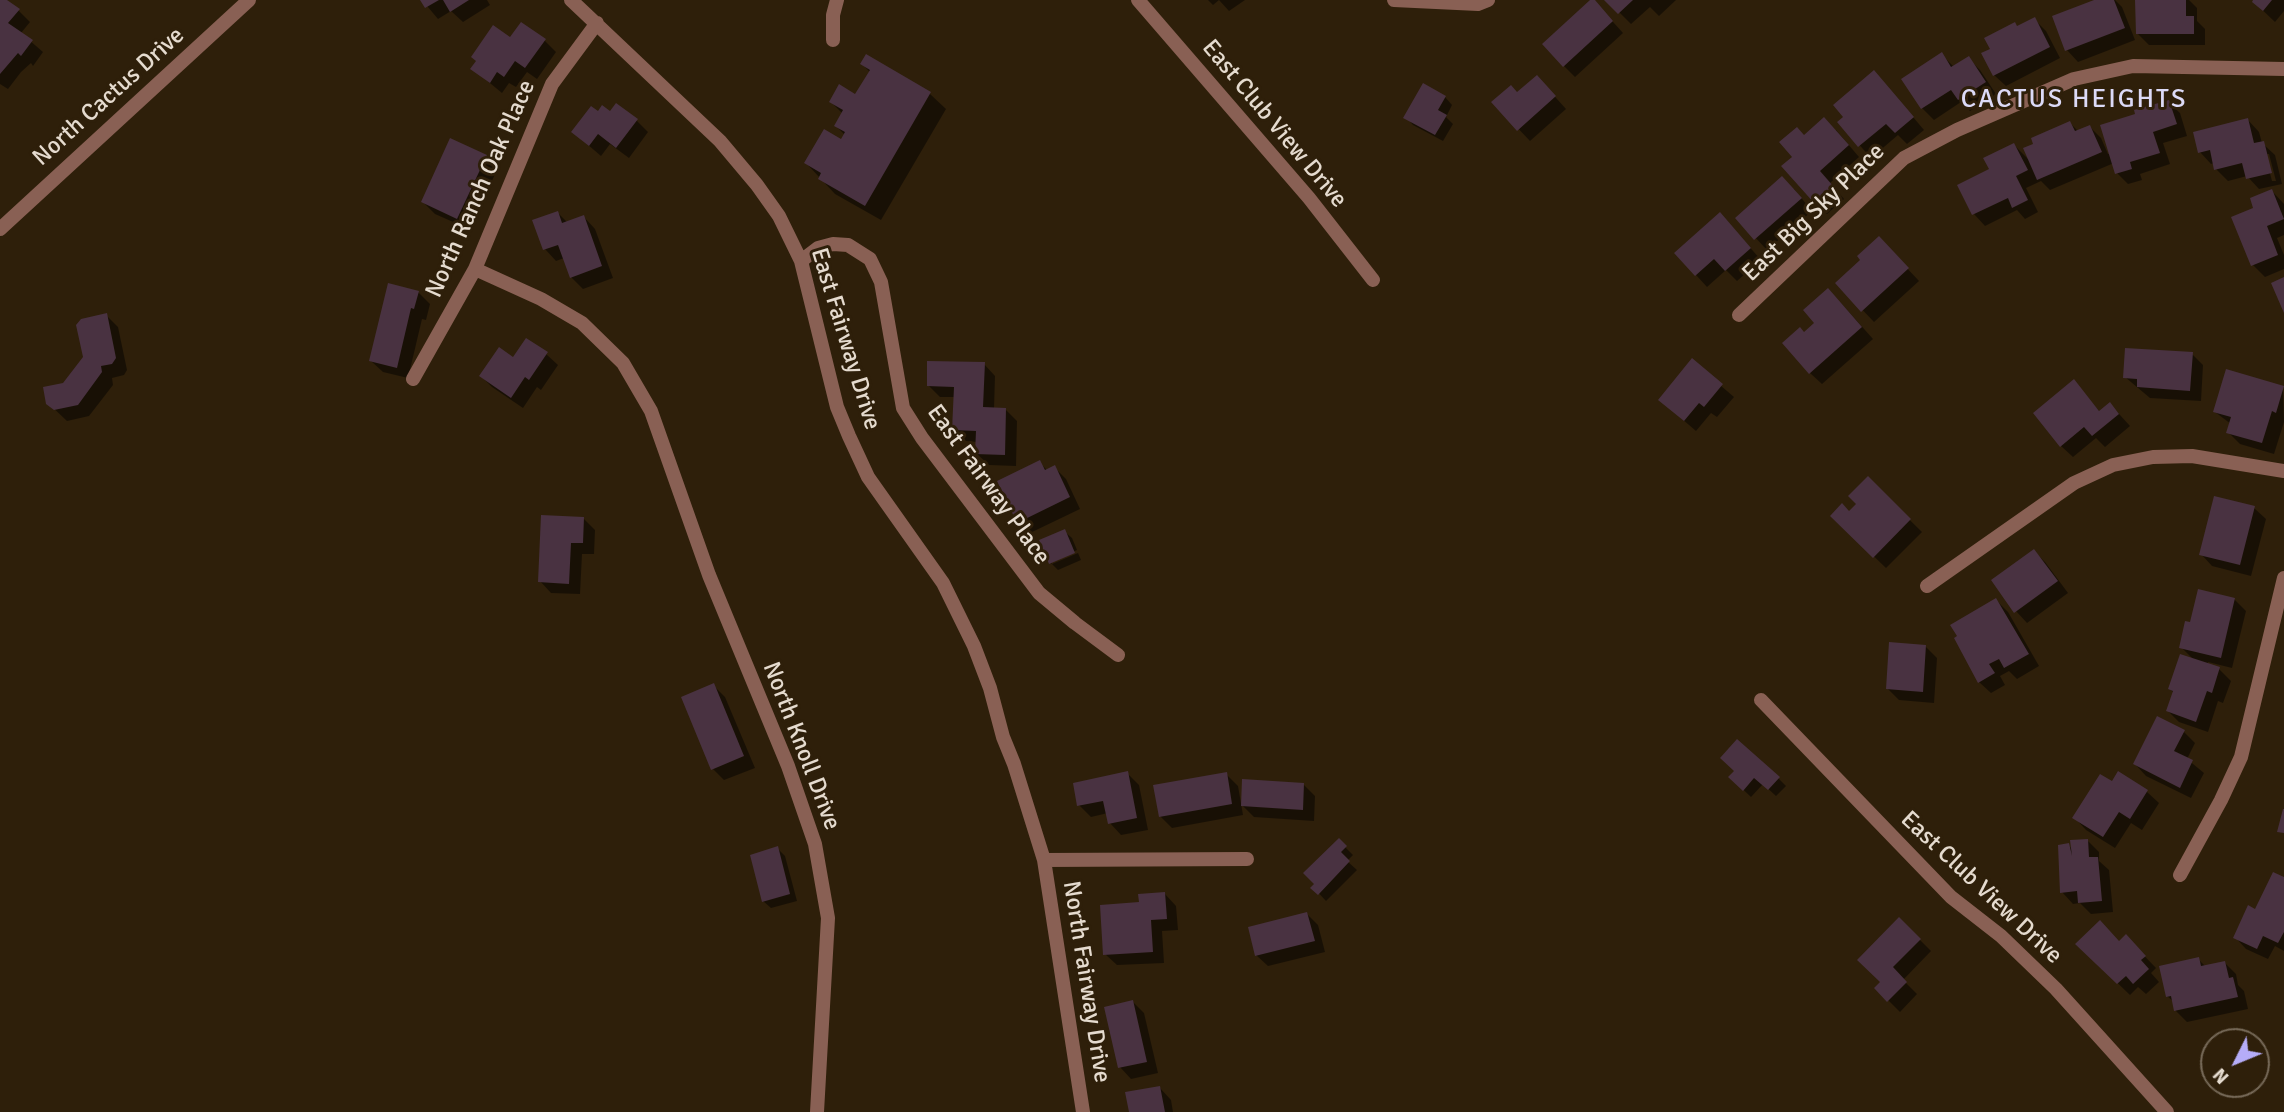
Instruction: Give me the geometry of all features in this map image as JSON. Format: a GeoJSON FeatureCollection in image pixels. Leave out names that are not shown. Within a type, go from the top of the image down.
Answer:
{"type":"FeatureCollection","features":[{"type":"Feature","properties":{"kind":"street","name":"North Cactus Drive"},"geometry":{"type":"LineString","coordinates":[[0,229],[249,0]]}},
{"type":"Feature","properties":{"kind":"street","name":"East Fairway Drive"},"geometry":{"type":"LineString","coordinates":[[571,0],[720,141],[779,216],[801,261],[838,407],[849,436],[868,477],[943,583],[974,646],[990,688],[1003,737],[1044,860]]}},
{"type":"Feature","properties":{"kind":"street"},"geometry":{"type":"LineString","coordinates":[[833,40],[833,15],[837,0]]}},
{"type":"Feature","properties":{"kind":"street","name":"East Club View Drive"},"geometry":{"type":"LineString","coordinates":[[1138,0],[1310,198],[1373,280]]}},
{"type":"Feature","properties":{"kind":"street"},"geometry":{"type":"LineString","coordinates":[[1394,0],[1478,4],[1488,0]]}},
{"type":"Feature","properties":{"kind":"street","name":"North Ranch Oak Place"},"geometry":{"type":"LineString","coordinates":[[413,379],[475,269],[552,84],[597,23]]}},
{"type":"Feature","properties":{"kind":"street","name":"East Big Sky Place"},"geometry":{"type":"LineString","coordinates":[[1739,315],[1904,158],[1958,130],[2074,79],[2133,66],[2284,69]]}},
{"type":"Feature","properties":{"kind":"street","name":"East Fairway Place"},"geometry":{"type":"LineString","coordinates":[[801,261],[818,248],[833,244],[848,245],[870,258],[881,282],[903,408],[922,438],[1039,593],[1118,655]]}},
{"type":"Feature","properties":{"kind":"street","name":"North Knoll Drive"},"geometry":{"type":"LineString","coordinates":[[475,269],[541,299],[582,323],[623,363],[651,411],[709,575],[788,766],[815,844],[828,918],[817,1112]]}},
{"type":"Feature","properties":{"kind":"street"},"geometry":{"type":"LineString","coordinates":[[1927,586],[2074,483],[2113,465],[2153,457],[2192,456],[2284,471]]}},
{"type":"Feature","properties":{"kind":"street"},"geometry":{"type":"LineString","coordinates":[[2180,875],[2241,757],[2284,578]]}},
{"type":"Feature","properties":{"kind":"street","name":"East Club View Drive"},"geometry":{"type":"LineString","coordinates":[[1761,700],[1951,897],[2001,936],[2056,989],[2167,1112]]}},
{"type":"Feature","properties":{"kind":"street"},"geometry":{"type":"LineString","coordinates":[[1044,860],[1247,859]]}},
{"type":"Feature","properties":{"kind":"street","name":"North Fairway Drive"},"geometry":{"type":"LineString","coordinates":[[1044,860],[1083,1112]]}},
{"type":"Feature","properties":{"kind":"building"},"geometry":{"type":"Polygon","coordinates":[[[0,0],[7,0],[20,9],[8,23],[33,40],[21,56],[18,53],[0,74],[0,0]]]}},
{"type":"Feature","properties":{"kind":"building"},"geometry":{"type":"Polygon","coordinates":[[[420,0],[439,0],[425,8],[420,0]]]}},
{"type":"Feature","properties":{"kind":"building"},"geometry":{"type":"Polygon","coordinates":[[[443,0],[469,0],[450,12],[443,0]]]}},
{"type":"Feature","properties":{"kind":"building"},"geometry":{"type":"Polygon","coordinates":[[[1590,0],[1595,0],[1613,21],[1563,67],[1542,44],[1590,0]]]}},
{"type":"Feature","properties":{"kind":"building"},"geometry":{"type":"Polygon","coordinates":[[[1604,0],[1633,0],[1618,14],[1604,0]]]}},
{"type":"Feature","properties":{"kind":"building"},"geometry":{"type":"Polygon","coordinates":[[[2094,0],[2114,0],[2125,28],[2065,51],[2052,16],[2094,0]]]}},
{"type":"Feature","properties":{"kind":"building"},"geometry":{"type":"Polygon","coordinates":[[[2135,0],[2186,0],[2186,16],[2194,16],[2194,34],[2136,34],[2135,0]]]}},
{"type":"Feature","properties":{"kind":"building"},"geometry":{"type":"Polygon","coordinates":[[[2253,0],[2272,0],[2263,11],[2253,0]]]}},
{"type":"Feature","properties":{"kind":"building"},"geometry":{"type":"Polygon","coordinates":[[[2035,17],[2050,47],[1993,76],[1981,53],[1990,49],[1984,38],[2015,22],[2017,26],[2035,17]]]}},
{"type":"Feature","properties":{"kind":"building"},"geometry":{"type":"Polygon","coordinates":[[[521,22],[546,39],[525,68],[515,61],[504,77],[497,72],[490,83],[470,69],[476,61],[471,57],[493,25],[510,37],[521,22]]]}},
{"type":"Feature","properties":{"kind":"building"},"geometry":{"type":"Polygon","coordinates":[[[1942,52],[1951,67],[1969,56],[1986,82],[1958,100],[1951,90],[1921,109],[1901,79],[1942,52]]]}},
{"type":"Feature","properties":{"kind":"building"},"geometry":{"type":"Polygon","coordinates":[[[866,54],[931,92],[865,206],[818,179],[821,173],[804,163],[824,129],[841,139],[845,132],[834,126],[843,110],[829,102],[839,84],[855,94],[870,70],[860,64],[866,54]]]}},
{"type":"Feature","properties":{"kind":"building"},"geometry":{"type":"Polygon","coordinates":[[[1874,70],[1914,117],[1895,133],[1886,124],[1858,147],[1837,122],[1843,117],[1833,105],[1874,70]]]}},
{"type":"Feature","properties":{"kind":"building"},"geometry":{"type":"Polygon","coordinates":[[[1537,75],[1556,96],[1517,131],[1491,102],[1511,85],[1517,92],[1537,75]]]}},
{"type":"Feature","properties":{"kind":"building"},"geometry":{"type":"Polygon","coordinates":[[[1423,83],[1446,96],[1438,110],[1447,115],[1435,135],[1403,118],[1423,83]]]}},
{"type":"Feature","properties":{"kind":"building"},"geometry":{"type":"Polygon","coordinates":[[[2169,100],[2177,124],[2153,132],[2160,153],[2130,162],[2132,169],[2115,174],[2100,125],[2135,114],[2134,110],[2169,100]]]}},
{"type":"Feature","properties":{"kind":"building"},"geometry":{"type":"Polygon","coordinates":[[[616,103],[638,119],[616,148],[598,134],[589,146],[571,132],[591,106],[598,111],[602,105],[610,111],[616,103]]]}},
{"type":"Feature","properties":{"kind":"building"},"geometry":{"type":"Polygon","coordinates":[[[1824,117],[1849,145],[1820,171],[1834,187],[1815,204],[1781,166],[1792,157],[1779,142],[1797,127],[1804,135],[1824,117]]]}},
{"type":"Feature","properties":{"kind":"building"},"geometry":{"type":"Polygon","coordinates":[[[2248,118],[2254,143],[2264,141],[2272,173],[2246,179],[2242,163],[2214,170],[2210,150],[2198,153],[2193,132],[2248,118]]]}},
{"type":"Feature","properties":{"kind":"building"},"geometry":{"type":"Polygon","coordinates":[[[2070,121],[2075,131],[2090,125],[2102,152],[2037,180],[2023,148],[2033,144],[2031,138],[2070,121]]]}},
{"type":"Feature","properties":{"kind":"building"},"geometry":{"type":"Polygon","coordinates":[[[450,138],[487,155],[457,219],[421,202],[450,138]]]}},
{"type":"Feature","properties":{"kind":"building"},"geometry":{"type":"Polygon","coordinates":[[[2014,143],[2028,170],[2016,176],[2028,200],[2012,208],[2008,198],[1972,215],[1957,185],[1989,169],[1983,158],[2014,143]]]}},
{"type":"Feature","properties":{"kind":"building"},"geometry":{"type":"Polygon","coordinates":[[[1782,176],[1802,198],[1754,240],[1735,218],[1782,176]]]}},
{"type":"Feature","properties":{"kind":"building"},"geometry":{"type":"Polygon","coordinates":[[[2272,189],[2284,219],[2267,226],[2278,255],[2251,266],[2231,217],[2253,208],[2250,198],[2272,189]]]}},
{"type":"Feature","properties":{"kind":"building"},"geometry":{"type":"Polygon","coordinates":[[[558,211],[562,223],[584,215],[602,266],[570,278],[558,245],[543,250],[532,220],[558,211]]]}},
{"type":"Feature","properties":{"kind":"building"},"geometry":{"type":"Polygon","coordinates":[[[1720,212],[1751,248],[1725,271],[1714,259],[1695,276],[1674,253],[1720,212]]]}},
{"type":"Feature","properties":{"kind":"building"},"geometry":{"type":"Polygon","coordinates":[[[1879,236],[1909,268],[1861,312],[1835,283],[1860,260],[1857,256],[1879,236]]]}},
{"type":"Feature","properties":{"kind":"building"},"geometry":{"type":"Polygon","coordinates":[[[2284,277],[2284,313],[2271,283],[2284,277]]]}},
{"type":"Feature","properties":{"kind":"building"},"geometry":{"type":"Polygon","coordinates":[[[388,283],[419,291],[414,309],[411,308],[397,368],[369,361],[388,283]]]}},
{"type":"Feature","properties":{"kind":"building"},"geometry":{"type":"Polygon","coordinates":[[[1828,288],[1862,327],[1809,374],[1782,343],[1800,327],[1804,332],[1814,323],[1803,310],[1828,288]]]}},
{"type":"Feature","properties":{"kind":"building"},"geometry":{"type":"Polygon","coordinates":[[[107,313],[116,358],[112,364],[101,366],[102,372],[78,405],[54,410],[46,404],[43,387],[63,383],[83,357],[76,325],[81,319],[107,313]]]}},
{"type":"Feature","properties":{"kind":"building"},"geometry":{"type":"Polygon","coordinates":[[[526,338],[548,352],[529,380],[525,377],[511,398],[479,376],[499,347],[513,357],[526,338]]]}},
{"type":"Feature","properties":{"kind":"building"},"geometry":{"type":"Polygon","coordinates":[[[2125,348],[2193,352],[2190,391],[2137,387],[2137,379],[2123,378],[2125,348]]]}},
{"type":"Feature","properties":{"kind":"building"},"geometry":{"type":"Polygon","coordinates":[[[1692,358],[1723,384],[1704,407],[1699,403],[1684,421],[1658,400],[1692,358]]]}},
{"type":"Feature","properties":{"kind":"building"},"geometry":{"type":"Polygon","coordinates":[[[927,361],[985,362],[983,407],[1006,408],[1005,455],[975,454],[976,431],[952,430],[954,387],[927,386],[927,361]]]}},
{"type":"Feature","properties":{"kind":"building"},"geometry":{"type":"Polygon","coordinates":[[[2226,369],[2284,386],[2276,413],[2272,411],[2262,443],[2226,433],[2231,417],[2213,412],[2226,369]]]}},
{"type":"Feature","properties":{"kind":"building"},"geometry":{"type":"Polygon","coordinates":[[[2074,379],[2099,411],[2110,402],[2119,414],[2092,436],[2084,427],[2060,447],[2033,413],[2074,379]]]}},
{"type":"Feature","properties":{"kind":"building"},"geometry":{"type":"Polygon","coordinates":[[[1040,460],[1045,470],[1055,465],[1070,497],[1017,523],[997,481],[1040,460]]]}},
{"type":"Feature","properties":{"kind":"building"},"geometry":{"type":"Polygon","coordinates":[[[1868,476],[1911,519],[1873,558],[1830,516],[1842,503],[1849,511],[1856,504],[1848,496],[1868,476]]]}},
{"type":"Feature","properties":{"kind":"building"},"geometry":{"type":"Polygon","coordinates":[[[2214,496],[2255,506],[2240,565],[2199,555],[2214,496]]]}},
{"type":"Feature","properties":{"kind":"building"},"geometry":{"type":"Polygon","coordinates":[[[541,515],[584,517],[583,543],[571,543],[569,584],[538,582],[541,515]]]}},
{"type":"Feature","properties":{"kind":"building"},"geometry":{"type":"Polygon","coordinates":[[[1065,529],[1075,553],[1049,564],[1039,540],[1065,529]]]}},
{"type":"Feature","properties":{"kind":"building"},"geometry":{"type":"Polygon","coordinates":[[[2034,549],[2058,581],[2014,613],[1991,580],[2034,549]]]}},
{"type":"Feature","properties":{"kind":"building"},"geometry":{"type":"Polygon","coordinates":[[[2198,589],[2235,598],[2221,658],[2179,648],[2185,621],[2190,622],[2198,589]]]}},
{"type":"Feature","properties":{"kind":"building"},"geometry":{"type":"Polygon","coordinates":[[[1996,598],[2029,654],[2004,668],[1999,659],[1989,664],[1995,673],[1978,683],[1950,625],[1996,598]]]}},
{"type":"Feature","properties":{"kind":"building"},"geometry":{"type":"Polygon","coordinates":[[[1889,642],[1926,645],[1923,692],[1886,689],[1889,642]]]}},
{"type":"Feature","properties":{"kind":"building"},"geometry":{"type":"Polygon","coordinates":[[[2180,654],[2220,667],[2212,693],[2207,691],[2196,722],[2166,711],[2173,691],[2168,689],[2180,654]]]}},
{"type":"Feature","properties":{"kind":"building"},"geometry":{"type":"Polygon","coordinates":[[[714,683],[744,756],[711,770],[681,697],[714,683]]]}},
{"type":"Feature","properties":{"kind":"building"},"geometry":{"type":"Polygon","coordinates":[[[2157,716],[2185,730],[2174,751],[2193,760],[2180,788],[2133,764],[2157,716]]]}},
{"type":"Feature","properties":{"kind":"building"},"geometry":{"type":"Polygon","coordinates":[[[1737,739],[1780,777],[1768,790],[1754,778],[1743,791],[1728,777],[1734,771],[1720,758],[1737,739]]]}},
{"type":"Feature","properties":{"kind":"building"},"geometry":{"type":"Polygon","coordinates":[[[1128,771],[1137,818],[1108,824],[1103,801],[1077,806],[1073,783],[1128,771]]]}},
{"type":"Feature","properties":{"kind":"building"},"geometry":{"type":"Polygon","coordinates":[[[2118,771],[2148,790],[2130,819],[2119,812],[2103,837],[2072,818],[2100,774],[2112,781],[2118,771]]]}},
{"type":"Feature","properties":{"kind":"building"},"geometry":{"type":"Polygon","coordinates":[[[1227,772],[1232,804],[1159,817],[1153,785],[1227,772]]]}},
{"type":"Feature","properties":{"kind":"building"},"geometry":{"type":"Polygon","coordinates":[[[1242,779],[1304,783],[1303,810],[1241,806],[1242,779]]]}},
{"type":"Feature","properties":{"kind":"building"},"geometry":{"type":"Polygon","coordinates":[[[2284,809],[2284,833],[2277,832],[2284,809]]]}},
{"type":"Feature","properties":{"kind":"building"},"geometry":{"type":"Polygon","coordinates":[[[1339,838],[1347,846],[1341,852],[1350,861],[1318,895],[1310,888],[1314,884],[1303,873],[1339,838]]]}},
{"type":"Feature","properties":{"kind":"building"},"geometry":{"type":"Polygon","coordinates":[[[2088,839],[2089,857],[2098,857],[2102,901],[2078,903],[2077,891],[2060,893],[2058,845],[2069,843],[2072,856],[2070,840],[2088,839]]]}},
{"type":"Feature","properties":{"kind":"building"},"geometry":{"type":"Polygon","coordinates":[[[778,846],[790,894],[762,902],[750,855],[778,846]]]}},
{"type":"Feature","properties":{"kind":"building"},"geometry":{"type":"Polygon","coordinates":[[[2273,872],[2284,877],[2284,932],[2278,943],[2263,936],[2257,949],[2233,938],[2248,905],[2255,909],[2273,872]]]}},
{"type":"Feature","properties":{"kind":"building"},"geometry":{"type":"Polygon","coordinates":[[[1165,892],[1167,919],[1151,920],[1153,952],[1103,955],[1100,905],[1139,902],[1138,894],[1165,892]]]}},
{"type":"Feature","properties":{"kind":"building"},"geometry":{"type":"Polygon","coordinates":[[[1307,912],[1315,941],[1255,956],[1248,927],[1307,912]]]}},
{"type":"Feature","properties":{"kind":"building"},"geometry":{"type":"Polygon","coordinates":[[[1899,917],[1921,939],[1893,967],[1907,982],[1887,1002],[1874,988],[1880,982],[1857,960],[1899,917]]]}},
{"type":"Feature","properties":{"kind":"building"},"geometry":{"type":"Polygon","coordinates":[[[2100,920],[2119,941],[2126,934],[2146,956],[2141,960],[2149,969],[2133,984],[2126,976],[2117,984],[2075,944],[2100,920]]]}},
{"type":"Feature","properties":{"kind":"building"},"geometry":{"type":"Polygon","coordinates":[[[2199,957],[2201,966],[2225,961],[2238,997],[2174,1011],[2171,996],[2166,997],[2159,966],[2199,957]]]}},
{"type":"Feature","properties":{"kind":"building"},"geometry":{"type":"Polygon","coordinates":[[[1133,1000],[1147,1062],[1118,1068],[1104,1007],[1133,1000]]]}},
{"type":"Feature","properties":{"kind":"building"},"geometry":{"type":"Polygon","coordinates":[[[1160,1086],[1165,1112],[1129,1112],[1125,1092],[1160,1086]]]}},
{"type":"Feature","properties":{"kind":"district","name":"CACTUS HEIGHTS"},"geometry":{"type":"Point","coordinates":[2074,100]}}]}
